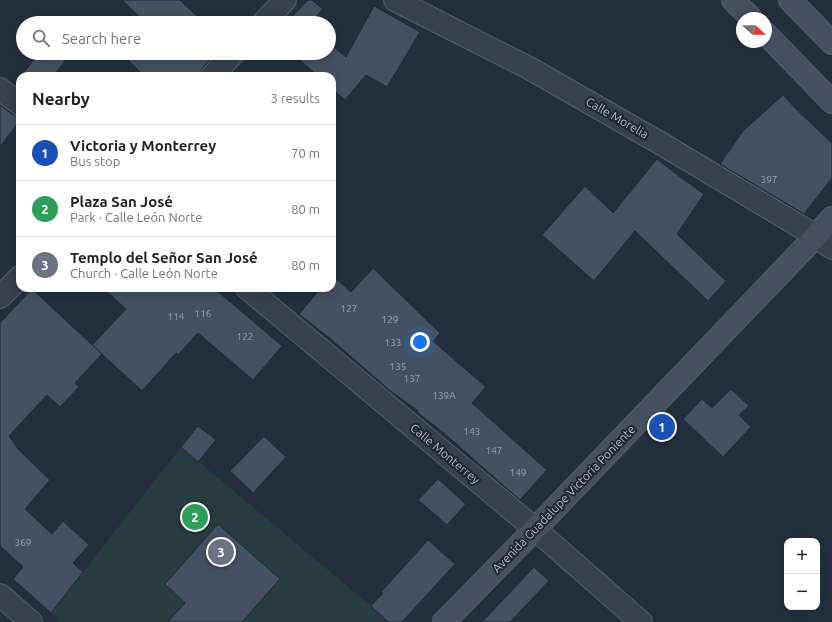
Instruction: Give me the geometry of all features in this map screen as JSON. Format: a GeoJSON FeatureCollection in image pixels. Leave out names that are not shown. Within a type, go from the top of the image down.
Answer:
{"type":"FeatureCollection","features":[{"type":"Feature","properties":{"kind":"main road"},"geometry":{"type":"LineString","coordinates":[[733,0],[744,12]]}},
{"type":"Feature","properties":{"kind":"main road"},"geometry":{"type":"LineString","coordinates":[[790,0],[832,43]]}},
{"type":"Feature","properties":{"kind":"main road"},"geometry":{"type":"LineString","coordinates":[[772,40],[832,102]]}},
{"type":"Feature","properties":{"kind":"main road","name":"Avenida Guadalupe Victoria Poniente"},"geometry":{"type":"LineString","coordinates":[[444,622],[535,529],[824,242],[832,218]]}},
{"type":"Feature","properties":{"kind":"street"},"geometry":{"type":"LineString","coordinates":[[270,16],[285,0]]}},
{"type":"Feature","properties":{"kind":"street","name":"Calle Morelia"},"geometry":{"type":"LineString","coordinates":[[394,0],[529,68],[660,143],[824,242]]}},
{"type":"Feature","properties":{"kind":"street"},"geometry":{"type":"LineString","coordinates":[[216,72],[227,60]]}},
{"type":"Feature","properties":{"kind":"street"},"geometry":{"type":"LineString","coordinates":[[0,89],[16,101]]}},
{"type":"Feature","properties":{"kind":"street"},"geometry":{"type":"LineString","coordinates":[[0,297],[16,280]]}},
{"type":"Feature","properties":{"kind":"street","name":"Calle Monterrey"},"geometry":{"type":"LineString","coordinates":[[252,292],[535,529],[641,622]]}},
{"type":"Feature","properties":{"kind":"street"},"geometry":{"type":"LineString","coordinates":[[0,595],[31,622]]}},
{"type":"Feature","properties":{"kind":"green space"},"geometry":{"type":"Polygon","coordinates":[[[181,447],[371,606],[388,622],[60,622],[51,613],[181,447]]]}},
{"type":"Feature","properties":{"kind":"building"},"geometry":{"type":"Polygon","coordinates":[[[122,0],[180,0],[197,16],[139,16],[122,0]]]}},
{"type":"Feature","properties":{"kind":"building"},"geometry":{"type":"Polygon","coordinates":[[[308,0],[312,0],[323,9],[316,16],[293,16],[308,0]]]}},
{"type":"Feature","properties":{"kind":"building"},"geometry":{"type":"Polygon","coordinates":[[[374,6],[420,32],[387,87],[366,75],[345,100],[336,92],[336,72],[313,72],[300,60],[336,60],[336,49],[346,57],[374,6]]]}},
{"type":"Feature","properties":{"kind":"building"},"geometry":{"type":"Polygon","coordinates":[[[34,60],[66,60],[56,72],[24,72],[34,60]]]}},
{"type":"Feature","properties":{"kind":"building"},"geometry":{"type":"Polygon","coordinates":[[[128,60],[210,60],[200,72],[140,72],[128,60]]]}},
{"type":"Feature","properties":{"kind":"building"},"geometry":{"type":"Polygon","coordinates":[[[783,95],[832,143],[832,178],[804,214],[720,164],[743,131],[783,95]]]}},
{"type":"Feature","properties":{"kind":"building"},"geometry":{"type":"Polygon","coordinates":[[[0,105],[12,114],[16,115],[16,125],[0,147],[0,105]]]}},
{"type":"Feature","properties":{"kind":"building"},"geometry":{"type":"Polygon","coordinates":[[[657,159],[704,194],[677,234],[726,281],[708,301],[635,231],[594,281],[542,235],[585,186],[613,213],[657,159]]]}},
{"type":"Feature","properties":{"kind":"building"},"geometry":{"type":"Polygon","coordinates":[[[373,268],[440,333],[433,341],[486,387],[472,403],[547,470],[520,500],[445,434],[417,412],[418,411],[388,389],[332,340],[299,314],[318,292],[336,292],[336,279],[351,292],[373,268]]]}},
{"type":"Feature","properties":{"kind":"building"},"geometry":{"type":"Polygon","coordinates":[[[29,292],[35,292],[102,354],[75,383],[79,387],[60,407],[47,395],[9,436],[19,450],[50,480],[25,509],[52,534],[63,521],[89,545],[73,563],[83,572],[51,613],[13,579],[23,567],[0,546],[0,323],[29,292]]]}},
{"type":"Feature","properties":{"kind":"building"},"geometry":{"type":"Polygon","coordinates":[[[107,292],[219,292],[282,346],[253,380],[198,333],[178,355],[176,353],[142,391],[92,345],[126,309],[107,292]]]}},
{"type":"Feature","properties":{"kind":"building"},"geometry":{"type":"Polygon","coordinates":[[[731,389],[749,406],[739,415],[751,427],[723,457],[683,419],[702,399],[712,408],[731,389]]]}},
{"type":"Feature","properties":{"kind":"building"},"geometry":{"type":"Polygon","coordinates":[[[198,426],[216,440],[198,462],[181,447],[198,426]]]}},
{"type":"Feature","properties":{"kind":"building"},"geometry":{"type":"Polygon","coordinates":[[[264,436],[286,457],[253,493],[230,471],[264,436]]]}},
{"type":"Feature","properties":{"kind":"building"},"geometry":{"type":"Polygon","coordinates":[[[438,479],[466,504],[447,525],[418,500],[438,479]]]}},
{"type":"Feature","properties":{"kind":"building"},"geometry":{"type":"Polygon","coordinates":[[[218,524],[280,579],[242,622],[168,622],[185,603],[165,584],[218,524]]]}},
{"type":"Feature","properties":{"kind":"building"},"geometry":{"type":"Polygon","coordinates":[[[428,540],[455,564],[402,622],[388,622],[371,606],[383,593],[381,592],[428,540]]]}},
{"type":"Feature","properties":{"kind":"building"},"geometry":{"type":"Polygon","coordinates":[[[534,567],[549,581],[510,622],[482,622],[534,567]]]}},
{"type":"Feature","properties":{"kind":"place","name":"Victoria y Monterrey"},"geometry":{"type":"Point","coordinates":[662,427]}},
{"type":"Feature","properties":{"kind":"place","name":"Plaza San José"},"geometry":{"type":"Point","coordinates":[195,517]}},
{"type":"Feature","properties":{"kind":"place","name":"Templo del Señor San José"},"geometry":{"type":"Point","coordinates":[221,552]}}]}
